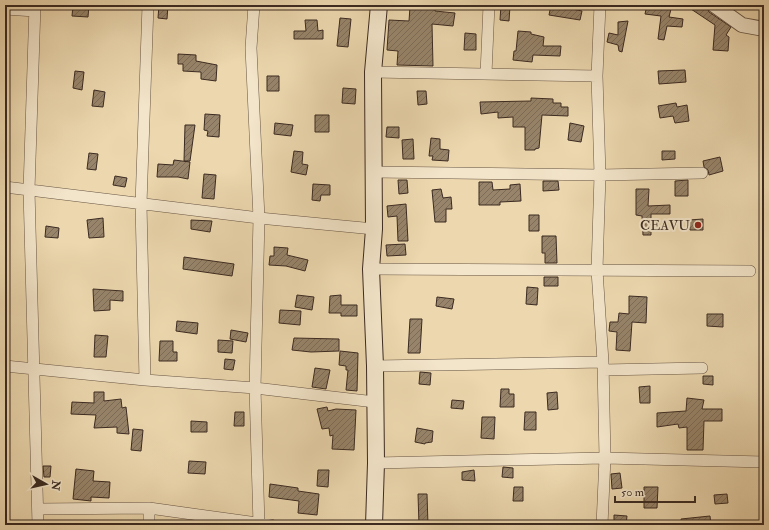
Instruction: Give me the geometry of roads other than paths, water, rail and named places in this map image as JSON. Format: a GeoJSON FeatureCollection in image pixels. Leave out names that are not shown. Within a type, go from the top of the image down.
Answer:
{"type":"FeatureCollection","features":[{"type":"Feature","properties":{"kind":"main road"},"geometry":{"type":"LineString","coordinates":[[374,525],[376,464],[375,366],[371,269],[374,229],[375,172],[373,72],[379,5]]}},
{"type":"Feature","properties":{"kind":"street"},"geometry":{"type":"LineString","coordinates":[[145,380],[141,204],[148,5]]}},
{"type":"Feature","properties":{"kind":"street"},"geometry":{"type":"LineString","coordinates":[[254,5],[251,48],[259,218],[255,388],[259,524]]}},
{"type":"Feature","properties":{"kind":"street"},"geometry":{"type":"LineString","coordinates":[[486,74],[489,5]]}},
{"type":"Feature","properties":{"kind":"street"},"geometry":{"type":"LineString","coordinates":[[600,5],[597,76],[600,175],[597,270],[603,366],[605,458],[602,525]]}},
{"type":"Feature","properties":{"kind":"street"},"geometry":{"type":"LineString","coordinates":[[714,5],[742,25],[759,28]]}},
{"type":"Feature","properties":{"kind":"street"},"geometry":{"type":"LineString","coordinates":[[5,9],[35,8],[29,190],[38,525]]}},
{"type":"Feature","properties":{"kind":"street"},"geometry":{"type":"LineString","coordinates":[[373,72],[597,76]]}},
{"type":"Feature","properties":{"kind":"street"},"geometry":{"type":"LineString","coordinates":[[375,172],[600,175],[702,173]]}},
{"type":"Feature","properties":{"kind":"street"},"geometry":{"type":"LineString","coordinates":[[5,187],[259,218],[374,229]]}},
{"type":"Feature","properties":{"kind":"street"},"geometry":{"type":"LineString","coordinates":[[371,269],[750,271]]}},
{"type":"Feature","properties":{"kind":"street"},"geometry":{"type":"LineString","coordinates":[[5,366],[145,380],[255,388],[375,402]]}},
{"type":"Feature","properties":{"kind":"street"},"geometry":{"type":"LineString","coordinates":[[375,366],[603,366],[702,368]]}},
{"type":"Feature","properties":{"kind":"street"},"geometry":{"type":"LineString","coordinates":[[376,464],[605,458],[764,462]]}},
{"type":"Feature","properties":{"kind":"street"},"geometry":{"type":"LineString","coordinates":[[38,509],[150,508],[271,525]]}},
{"type":"Feature","properties":{"kind":"street"},"geometry":{"type":"LineString","coordinates":[[149,525],[150,508]]}},
{"type":"Feature","properties":{"kind":"place","name":"CEAVU"},"geometry":{"type":"Point","coordinates":[698,225]}}]}
